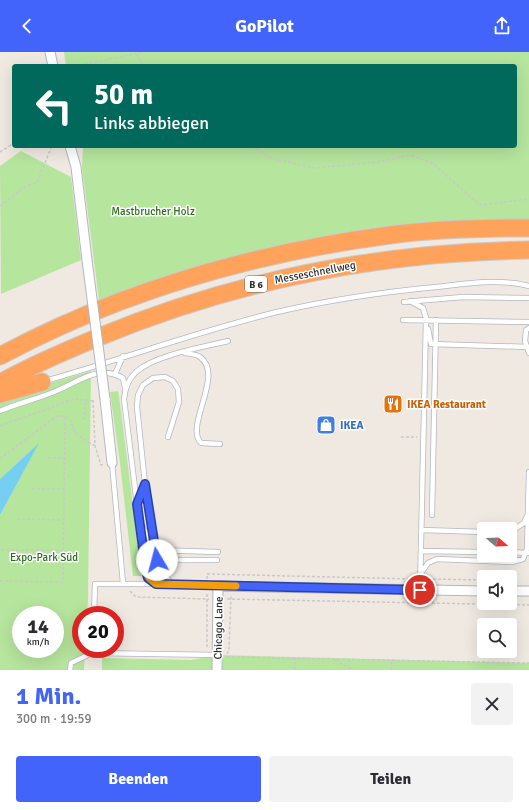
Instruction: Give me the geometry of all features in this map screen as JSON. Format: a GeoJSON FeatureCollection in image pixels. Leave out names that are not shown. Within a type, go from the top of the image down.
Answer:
{"type":"FeatureCollection","features":[{"type":"Feature","properties":{"kind":"highway","name":"B 6"},"geometry":{"type":"LineString","coordinates":[[0,356],[60,326],[142,293],[198,274],[253,259],[391,234],[475,228],[529,228]]}},
{"type":"Feature","properties":{"kind":"highway","name":"Messeschnellweg"},"geometry":{"type":"LineString","coordinates":[[0,383],[23,370],[69,349],[148,316],[205,297],[311,272],[396,258],[478,251],[529,250]]}},
{"type":"Feature","properties":{"kind":"highway"},"geometry":{"type":"LineString","coordinates":[[0,394],[42,382]]}},
{"type":"Feature","properties":{"kind":"street"},"geometry":{"type":"LineString","coordinates":[[50,52],[53,64]]}},
{"type":"Feature","properties":{"kind":"street"},"geometry":{"type":"LineString","coordinates":[[71,148],[76,168],[112,463]]}},
{"type":"Feature","properties":{"kind":"street"},"geometry":{"type":"LineString","coordinates":[[218,586],[477,591]]}},
{"type":"Feature","properties":{"kind":"street","name":"Chicago Lane"},"geometry":{"type":"LineString","coordinates":[[218,586],[218,670]]}},
{"type":"Feature","properties":{"kind":"street"},"geometry":{"type":"LineString","coordinates":[[517,591],[529,591]]}},
{"type":"Feature","properties":{"kind":"lane"},"geometry":{"type":"LineString","coordinates":[[42,382],[123,356],[270,314],[339,300],[448,286],[502,283],[529,286]]}},
{"type":"Feature","properties":{"kind":"lane"},"geometry":{"type":"LineString","coordinates":[[404,302],[463,297],[529,298]]}},
{"type":"Feature","properties":{"kind":"lane"},"geometry":{"type":"LineString","coordinates":[[410,301],[423,308],[426,313],[431,344],[529,347]]}},
{"type":"Feature","properties":{"kind":"lane"},"geometry":{"type":"LineString","coordinates":[[403,320],[529,322]]}},
{"type":"Feature","properties":{"kind":"lane"},"geometry":{"type":"LineString","coordinates":[[420,590],[426,320]]}},
{"type":"Feature","properties":{"kind":"lane"},"geometry":{"type":"LineString","coordinates":[[432,515],[436,320]]}},
{"type":"Feature","properties":{"kind":"lane"},"geometry":{"type":"LineString","coordinates":[[529,328],[526,330],[525,341],[529,353]]}},
{"type":"Feature","properties":{"kind":"lane"},"geometry":{"type":"LineString","coordinates":[[125,389],[129,380],[136,372],[151,362],[228,341]]}},
{"type":"Feature","properties":{"kind":"lane"},"geometry":{"type":"LineString","coordinates":[[184,352],[201,358],[207,367],[205,400],[196,431],[198,440],[201,443],[220,444]]}},
{"type":"Feature","properties":{"kind":"lane"},"geometry":{"type":"LineString","coordinates":[[115,374],[123,356]]}},
{"type":"Feature","properties":{"kind":"lane"},"geometry":{"type":"LineString","coordinates":[[0,411],[56,391],[92,374],[115,374],[123,378],[125,389],[124,399],[146,570],[148,578],[156,584]]}},
{"type":"Feature","properties":{"kind":"lane"},"geometry":{"type":"LineString","coordinates":[[168,437],[179,402],[178,389],[173,381],[164,377],[153,378],[143,385],[138,395],[137,407],[145,484],[157,560],[159,569],[172,584]]}},
{"type":"Feature","properties":{"kind":"lane"},"geometry":{"type":"LineString","coordinates":[[112,463],[123,583]]}},
{"type":"Feature","properties":{"kind":"lane"},"geometry":{"type":"LineString","coordinates":[[421,576],[428,563],[437,560],[512,562],[523,559],[527,549],[529,472]]}},
{"type":"Feature","properties":{"kind":"lane"},"geometry":{"type":"LineString","coordinates":[[137,504],[145,484]]}},
{"type":"Feature","properties":{"kind":"lane"},"geometry":{"type":"LineString","coordinates":[[517,528],[524,523],[528,512]]}},
{"type":"Feature","properties":{"kind":"lane"},"geometry":{"type":"LineString","coordinates":[[140,521],[146,533],[150,554],[157,560],[217,560]]}},
{"type":"Feature","properties":{"kind":"lane"},"geometry":{"type":"LineString","coordinates":[[422,530],[477,532]]}},
{"type":"Feature","properties":{"kind":"lane"},"geometry":{"type":"LineString","coordinates":[[148,544],[156,550],[218,552]]}},
{"type":"Feature","properties":{"kind":"lane"},"geometry":{"type":"LineString","coordinates":[[422,551],[477,552]]}},
{"type":"Feature","properties":{"kind":"lane"},"geometry":{"type":"LineString","coordinates":[[517,552],[529,552]]}},
{"type":"Feature","properties":{"kind":"lane"},"geometry":{"type":"LineString","coordinates":[[94,606],[95,584],[123,583],[218,586]]}},
{"type":"Feature","properties":{"kind":"lane"},"geometry":{"type":"LineString","coordinates":[[124,652],[218,655]]}},
{"type":"Feature","properties":{"kind":"lane"},"geometry":{"type":"LineString","coordinates":[[70,670],[71,663],[80,658]]}},
{"type":"Feature","properties":{"kind":"path"},"geometry":{"type":"LineString","coordinates":[[86,64],[137,55],[144,52]]}},
{"type":"Feature","properties":{"kind":"path"},"geometry":{"type":"LineString","coordinates":[[137,55],[142,64]]}},
{"type":"Feature","properties":{"kind":"path"},"geometry":{"type":"LineString","coordinates":[[0,152],[12,144]]}},
{"type":"Feature","properties":{"kind":"path"},"geometry":{"type":"LineString","coordinates":[[0,206],[23,188],[37,182],[51,148]]}},
{"type":"Feature","properties":{"kind":"path"},"geometry":{"type":"LineString","coordinates":[[255,148],[273,159],[315,168],[377,162],[410,155],[432,163],[480,205],[529,198]]}},
{"type":"Feature","properties":{"kind":"path"},"geometry":{"type":"LineString","coordinates":[[0,426],[74,399],[105,401]]}},
{"type":"Feature","properties":{"kind":"path"},"geometry":{"type":"LineString","coordinates":[[84,420],[86,399]]}},
{"type":"Feature","properties":{"kind":"path"},"geometry":{"type":"LineString","coordinates":[[94,400],[95,446],[100,465],[112,463]]}},
{"type":"Feature","properties":{"kind":"path"},"geometry":{"type":"LineString","coordinates":[[0,459],[57,416],[65,416],[72,421],[76,432],[95,446]]}},
{"type":"Feature","properties":{"kind":"path"},"geometry":{"type":"LineString","coordinates":[[0,581],[63,582],[65,416]]}},
{"type":"Feature","properties":{"kind":"path"},"geometry":{"type":"LineString","coordinates":[[48,458],[64,458]]}},
{"type":"Feature","properties":{"kind":"path"},"geometry":{"type":"LineString","coordinates":[[32,489],[63,488]]}},
{"type":"Feature","properties":{"kind":"path"},"geometry":{"type":"LineString","coordinates":[[17,519],[63,520]]}},
{"type":"Feature","properties":{"kind":"path"},"geometry":{"type":"LineString","coordinates":[[1,550],[63,550]]}},
{"type":"Feature","properties":{"kind":"path"},"geometry":{"type":"LineString","coordinates":[[208,574],[421,576],[477,580]]}},
{"type":"Feature","properties":{"kind":"path"},"geometry":{"type":"LineString","coordinates":[[136,597],[207,599],[206,655]]}},
{"type":"Feature","properties":{"kind":"path"},"geometry":{"type":"LineString","coordinates":[[529,605],[231,599],[229,650],[226,657],[529,663]]}},
{"type":"Feature","properties":{"kind":"path"},"geometry":{"type":"LineString","coordinates":[[295,670],[296,658]]}},
{"type":"Feature","properties":{"kind":"path"},"geometry":{"type":"LineString","coordinates":[[333,659],[353,670]]}},
{"type":"Feature","properties":{"kind":"path"},"geometry":{"type":"LineString","coordinates":[[391,670],[392,660]]}},
{"type":"Feature","properties":{"kind":"green space","name":"Mastbrucher Holz"},"geometry":{"type":"Polygon","coordinates":[[[64,52],[529,52],[529,220],[431,222],[335,234],[255,251],[215,262],[176,273],[99,300],[82,167],[83,148],[517,148],[517,64],[66,64],[64,52]]]}},
{"type":"Feature","properties":{"kind":"green space"},"geometry":{"type":"Polygon","coordinates":[[[21,151],[71,177],[81,260],[1,294],[0,166],[21,151]]]}},
{"type":"Feature","properties":{"kind":"green space","name":"Expo-Park Süd"},"geometry":{"type":"Polygon","coordinates":[[[91,371],[88,606],[72,606],[72,658],[85,658],[84,670],[0,670],[0,515],[38,444],[0,479],[0,398],[91,371]]]}},
{"type":"Feature","properties":{"kind":"green space"},"geometry":{"type":"Polygon","coordinates":[[[118,391],[142,576],[133,576],[110,392],[118,391]]]}},
{"type":"Feature","properties":{"kind":"green space"},"geometry":{"type":"Polygon","coordinates":[[[218,655],[529,663],[529,670],[102,670],[102,658],[191,660],[218,655]]]}},
{"type":"Feature","properties":{"kind":"water"},"geometry":{"type":"Polygon","coordinates":[[[39,443],[0,515],[0,479],[39,443]]]}},
{"type":"Feature","properties":{"kind":"slow traffic"},"geometry":{"type":"LineString","coordinates":[[149,578],[156,584],[236,586]]}},
{"type":"Feature","properties":{"kind":"place","name":"IKEA Restaurant"},"geometry":{"type":"Point","coordinates":[393,404]}},
{"type":"Feature","properties":{"kind":"place","name":"IKEA"},"geometry":{"type":"Point","coordinates":[326,425]}},
{"type":"Feature","properties":{"kind":"route"},"geometry":{"type":"LineString","coordinates":[[157,560],[145,484],[137,504],[146,570],[148,578],[156,584],[420,590]]}}]}
